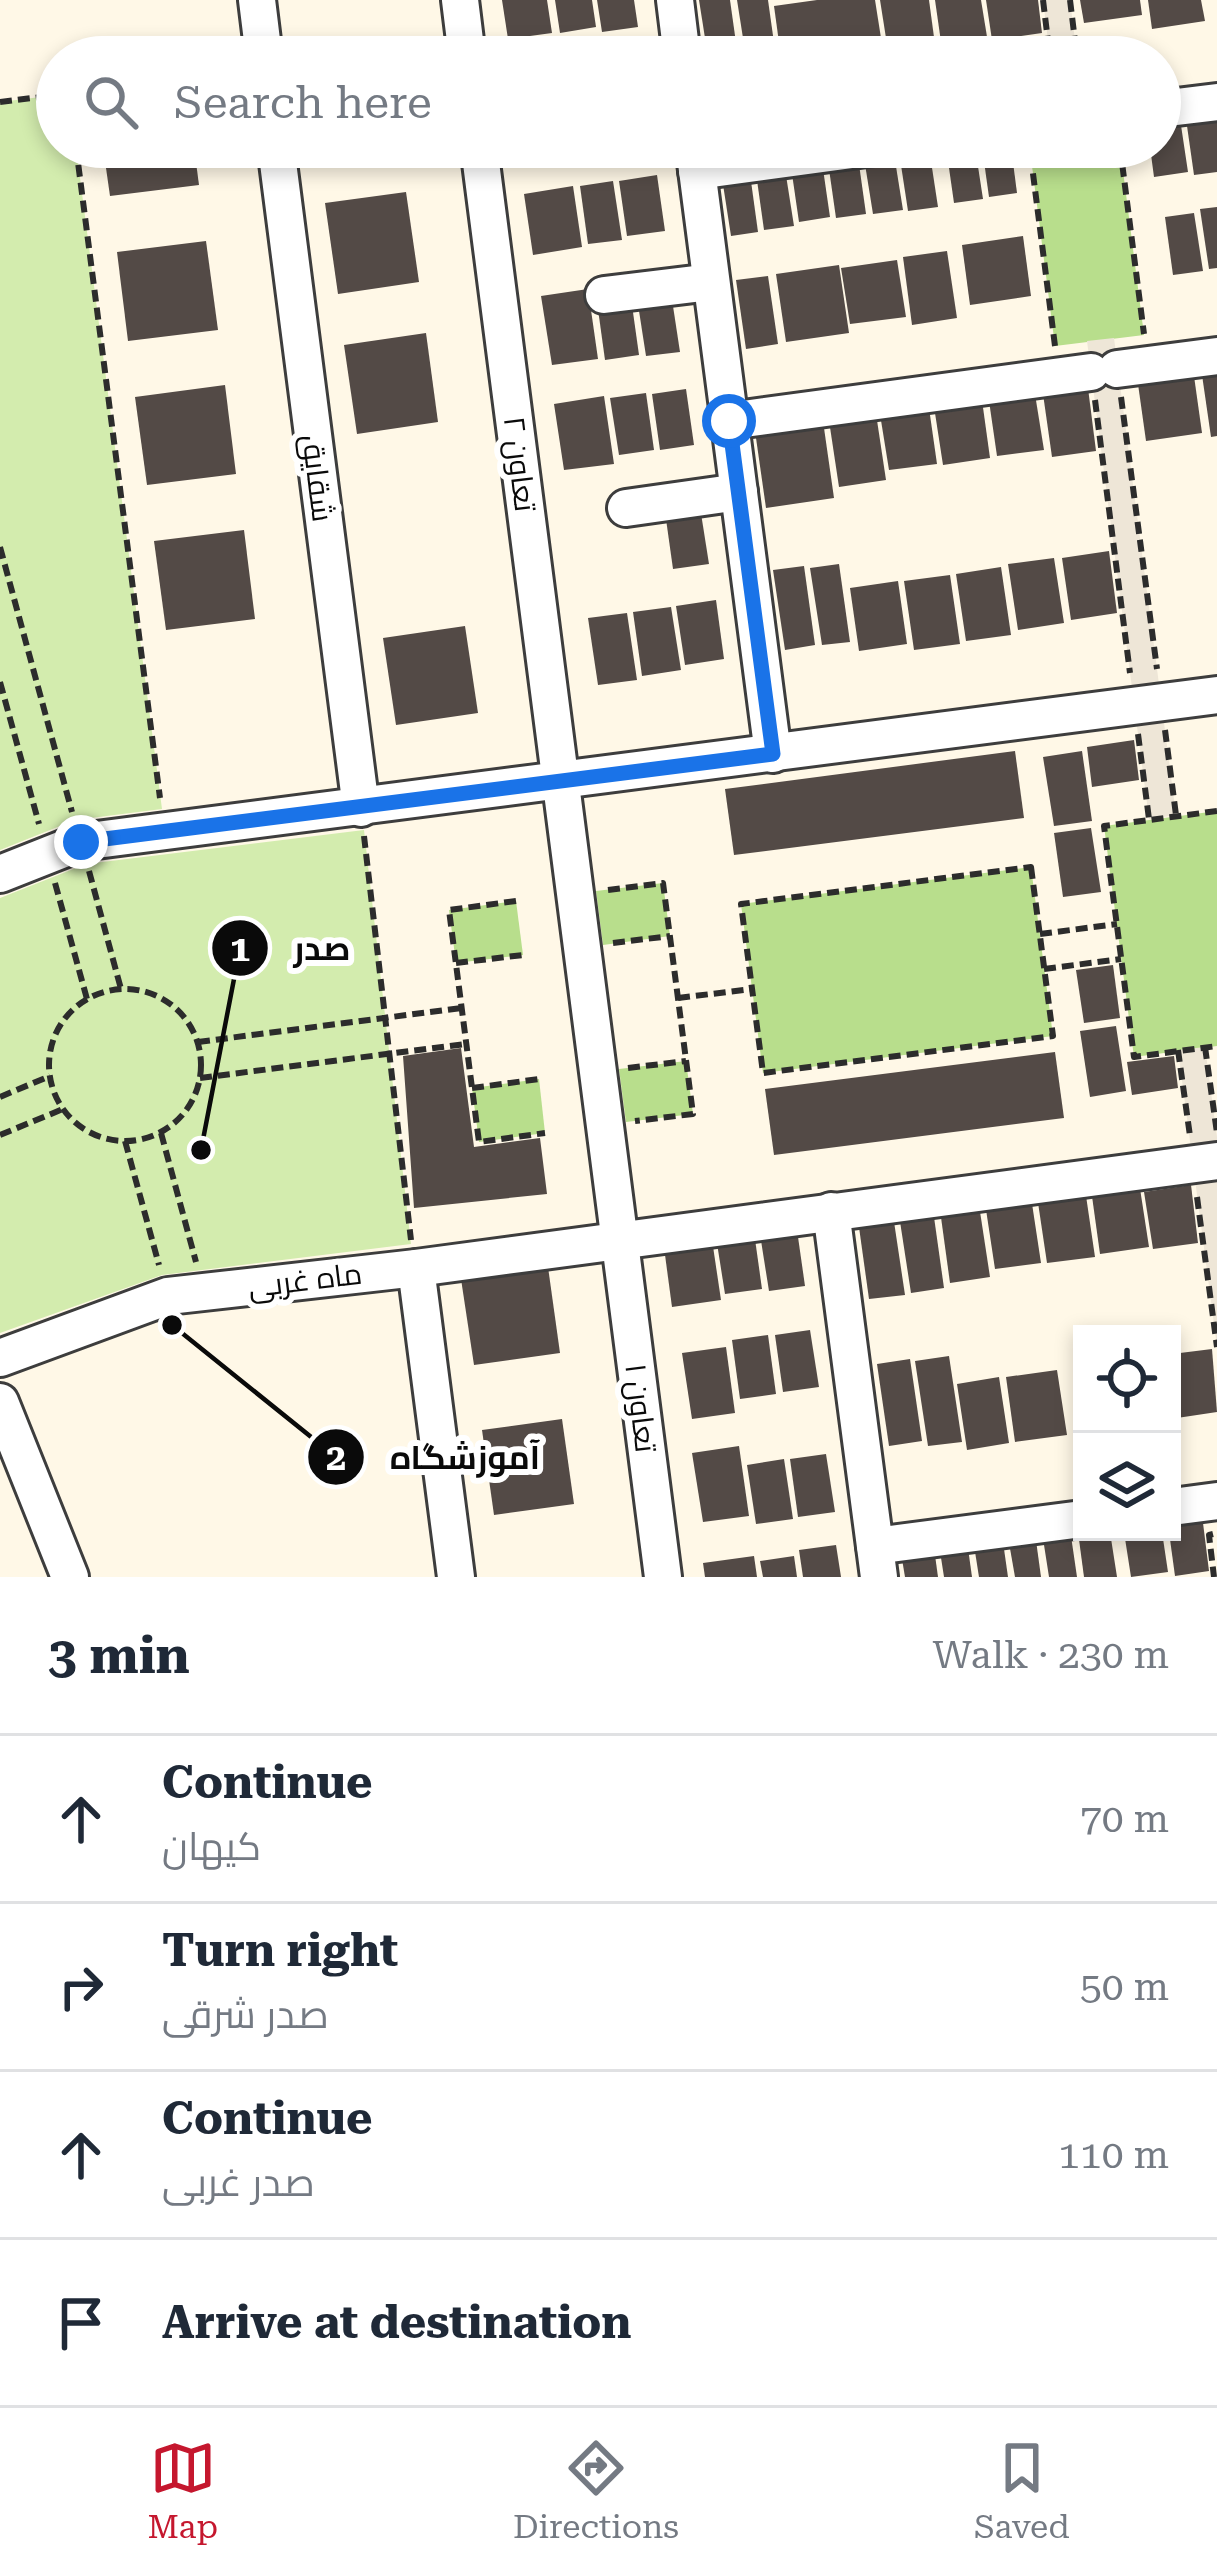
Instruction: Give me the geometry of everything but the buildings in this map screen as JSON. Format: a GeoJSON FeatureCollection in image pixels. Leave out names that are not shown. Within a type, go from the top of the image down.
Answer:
{"type":"FeatureCollection","features":[{"type":"Feature","properties":{"kind":"street"},"geometry":{"type":"LineString","coordinates":[[256,0],[261,36]]}},
{"type":"Feature","properties":{"kind":"street"},"geometry":{"type":"LineString","coordinates":[[460,0],[464,36]]}},
{"type":"Feature","properties":{"kind":"street"},"geometry":{"type":"LineString","coordinates":[[674,0],[679,36]]}},
{"type":"Feature","properties":{"kind":"street"},"geometry":{"type":"LineString","coordinates":[[1181,106],[1217,102]]}},
{"type":"Feature","properties":{"kind":"street","name":"شقایق"},"geometry":{"type":"LineString","coordinates":[[279,168],[363,819]]}},
{"type":"Feature","properties":{"kind":"street","name":"تعاون ۲"},"geometry":{"type":"LineString","coordinates":[[482,168],[619,1238]]}},
{"type":"Feature","properties":{"kind":"street"},"geometry":{"type":"LineString","coordinates":[[696,168],[773,754]]}},
{"type":"Feature","properties":{"kind":"street"},"geometry":{"type":"LineString","coordinates":[[604,295],[711,282]]}},
{"type":"Feature","properties":{"kind":"street"},"geometry":{"type":"LineString","coordinates":[[729,421],[1217,356]]}},
{"type":"Feature","properties":{"kind":"street"},"geometry":{"type":"LineString","coordinates":[[626,508],[739,492]]}},
{"type":"Feature","properties":{"kind":"street"},"geometry":{"type":"LineString","coordinates":[[0,874],[81,842],[363,819],[560,780],[1217,695]]}},
{"type":"Feature","properties":{"kind":"street","name":"ماه غربی"},"geometry":{"type":"LineString","coordinates":[[0,1358],[186,1294],[414,1256],[619,1238],[1217,1160]]}},
{"type":"Feature","properties":{"kind":"street"},"geometry":{"type":"LineString","coordinates":[[831,1211],[877,1561],[1073,1521]]}},
{"type":"Feature","properties":{"kind":"street","name":"تعاون ۱"},"geometry":{"type":"LineString","coordinates":[[619,1238],[663,1577]]}},
{"type":"Feature","properties":{"kind":"street"},"geometry":{"type":"LineString","coordinates":[[414,1256],[456,1577]]}},
{"type":"Feature","properties":{"kind":"street"},"geometry":{"type":"LineString","coordinates":[[0,1402],[70,1577]]}},
{"type":"Feature","properties":{"kind":"street"},"geometry":{"type":"LineString","coordinates":[[1181,1506],[1217,1501]]}},
{"type":"Feature","properties":{"kind":"path"},"geometry":{"type":"LineString","coordinates":[[1043,0],[1047,36]]}},
{"type":"Feature","properties":{"kind":"path"},"geometry":{"type":"LineString","coordinates":[[1070,0],[1074,36]]}},
{"type":"Feature","properties":{"kind":"path"},"geometry":{"type":"LineString","coordinates":[[0,102],[36,98]]}},
{"type":"Feature","properties":{"kind":"path"},"geometry":{"type":"LineString","coordinates":[[79,168],[162,809]]}},
{"type":"Feature","properties":{"kind":"path"},"geometry":{"type":"LineString","coordinates":[[1032,168],[1055,346],[1087,341],[1104,370],[1148,704],[1149,819]]}},
{"type":"Feature","properties":{"kind":"path"},"geometry":{"type":"LineString","coordinates":[[1122,168],[1144,335],[1114,338],[1104,370],[1148,704],[1176,815]]}},
{"type":"Feature","properties":{"kind":"path"},"geometry":{"type":"LineString","coordinates":[[0,547],[121,989]]}},
{"type":"Feature","properties":{"kind":"path"},"geometry":{"type":"LineString","coordinates":[[1217,811],[1104,826],[1134,1057],[1217,1046]]}},
{"type":"Feature","properties":{"kind":"path"},"geometry":{"type":"LineString","coordinates":[[363,819],[414,1256]]}},
{"type":"Feature","properties":{"kind":"path"},"geometry":{"type":"LineString","coordinates":[[1031,867],[1044,969],[1053,1036],[763,1073],[740,904],[1031,867]]}},
{"type":"Feature","properties":{"kind":"path"},"geometry":{"type":"LineString","coordinates":[[596,891],[663,883],[670,936],[693,1114],[626,1122]]}},
{"type":"Feature","properties":{"kind":"path"},"geometry":{"type":"LineString","coordinates":[[516,902],[449,910],[461,1008],[479,1142],[545,1133]]}},
{"type":"Feature","properties":{"kind":"path"},"geometry":{"type":"LineString","coordinates":[[1040,934],[1117,924]]}},
{"type":"Feature","properties":{"kind":"path"},"geometry":{"type":"LineString","coordinates":[[603,944],[670,936]]}},
{"type":"Feature","properties":{"kind":"path"},"geometry":{"type":"LineString","coordinates":[[456,963],[523,955]]}},
{"type":"Feature","properties":{"kind":"path"},"geometry":{"type":"LineString","coordinates":[[1044,969],[1121,959]]}},
{"type":"Feature","properties":{"kind":"path"},"geometry":{"type":"LineString","coordinates":[[678,998],[752,988]]}},
{"type":"Feature","properties":{"kind":"path"},"geometry":{"type":"LineString","coordinates":[[121,989],[154,994],[191,1026],[198,1042],[200,1078],[187,1110],[160,1132],[125,1141],[90,1132],[63,1109],[50,1076],[53,1040],[72,1010],[103,992],[121,989]]}},
{"type":"Feature","properties":{"kind":"path"},"geometry":{"type":"LineString","coordinates":[[198,1042],[461,1008]]}},
{"type":"Feature","properties":{"kind":"path"},"geometry":{"type":"LineString","coordinates":[[200,1078],[466,1044]]}},
{"type":"Feature","properties":{"kind":"path"},"geometry":{"type":"LineString","coordinates":[[1205,1047],[1217,1137]]}},
{"type":"Feature","properties":{"kind":"path"},"geometry":{"type":"LineString","coordinates":[[619,1069],[686,1060]]}},
{"type":"Feature","properties":{"kind":"path"},"geometry":{"type":"LineString","coordinates":[[0,1096],[50,1076]]}},
{"type":"Feature","properties":{"kind":"path"},"geometry":{"type":"LineString","coordinates":[[472,1088],[539,1079]]}},
{"type":"Feature","properties":{"kind":"path"},"geometry":{"type":"LineString","coordinates":[[0,1135],[63,1109]]}},
{"type":"Feature","properties":{"kind":"path"},"geometry":{"type":"LineString","coordinates":[[160,1132],[186,1294]]}},
{"type":"Feature","properties":{"kind":"path"},"geometry":{"type":"LineString","coordinates":[[125,1141],[186,1294]]}},
{"type":"Feature","properties":{"kind":"path"},"geometry":{"type":"LineString","coordinates":[[1214,1577],[1209,1534],[1217,1533]]}},
{"type":"Feature","properties":{"kind":"green space"},"geometry":{"type":"Polygon","coordinates":[[[36,98],[36,168],[79,168],[162,809],[75,820],[0,850],[0,102],[36,98]]]}},
{"type":"Feature","properties":{"kind":"green space"},"geometry":{"type":"Polygon","coordinates":[[[1032,168],[1123,168],[1144,335],[1055,346],[1032,168]]]}},
{"type":"Feature","properties":{"kind":"green space"},"geometry":{"type":"Polygon","coordinates":[[[1217,811],[1217,1046],[1134,1057],[1104,826],[1217,811]]]}},
{"type":"Feature","properties":{"kind":"green space"},"geometry":{"type":"Polygon","coordinates":[[[364,830],[411,1244],[162,1275],[0,1333],[0,898],[86,864],[364,830]]]}},
{"type":"Feature","properties":{"kind":"green space"},"geometry":{"type":"Polygon","coordinates":[[[1031,867],[1053,1036],[763,1073],[741,904],[1031,867]]]}},
{"type":"Feature","properties":{"kind":"green space"},"geometry":{"type":"Polygon","coordinates":[[[663,883],[670,936],[603,945],[596,891],[663,883]]]}},
{"type":"Feature","properties":{"kind":"green space"},"geometry":{"type":"Polygon","coordinates":[[[516,901],[523,955],[456,963],[449,910],[516,901]]]}},
{"type":"Feature","properties":{"kind":"green space"},"geometry":{"type":"Polygon","coordinates":[[[686,1061],[693,1114],[626,1122],[619,1069],[686,1061]]]}},
{"type":"Feature","properties":{"kind":"green space"},"geometry":{"type":"Polygon","coordinates":[[[539,1079],[545,1133],[479,1142],[472,1088],[539,1079]]]}},
{"type":"Feature","properties":{"kind":"shaded area"},"geometry":{"type":"Polygon","coordinates":[[[1043,0],[1070,0],[1074,36],[1047,36],[1043,0]]]}},
{"type":"Feature","properties":{"kind":"shaded area"},"geometry":{"type":"Polygon","coordinates":[[[1114,338],[1176,815],[1149,819],[1087,341],[1114,338]]]}},
{"type":"Feature","properties":{"kind":"shaded area"},"geometry":{"type":"Polygon","coordinates":[[[1205,1047],[1217,1137],[1217,1347],[1178,1050],[1205,1047]]]}},
{"type":"Feature","properties":{"kind":"place","name":"صدر"},"geometry":{"type":"Point","coordinates":[201,1150]}},
{"type":"Feature","properties":{"kind":"place","name":"آموزشگاه"},"geometry":{"type":"Point","coordinates":[172,1325]}},
{"type":"Feature","properties":{"kind":"route"},"geometry":{"type":"LineString","coordinates":[[81,842],[773,754],[729,421]]}}]}
